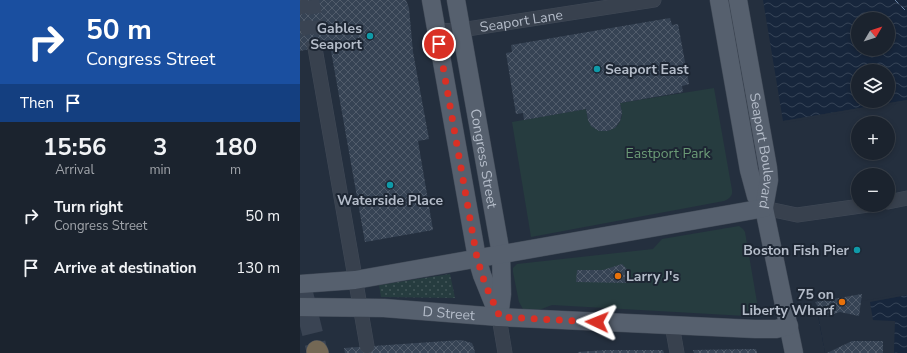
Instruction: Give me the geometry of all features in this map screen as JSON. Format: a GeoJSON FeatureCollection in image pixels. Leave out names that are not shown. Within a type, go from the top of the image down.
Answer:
{"type":"FeatureCollection","features":[{"type":"Feature","properties":{"kind":"main road","name":"Congress Street"},"geometry":{"type":"LineString","coordinates":[[431,0],[477,258],[484,281],[500,317]]}},
{"type":"Feature","properties":{"kind":"main road","name":"Congress Street"},"geometry":{"type":"LineString","coordinates":[[456,0],[501,254],[502,294],[500,317]]}},
{"type":"Feature","properties":{"kind":"main road","name":"Seaport Boulevard"},"geometry":{"type":"LineString","coordinates":[[719,0],[748,170],[756,196],[764,208]]}},
{"type":"Feature","properties":{"kind":"main road","name":"Seaport Boulevard"},"geometry":{"type":"LineString","coordinates":[[738,0],[768,168],[769,180],[764,208]]}},
{"type":"Feature","properties":{"kind":"main road"},"geometry":{"type":"LineString","coordinates":[[300,284],[354,280],[764,208],[790,326],[794,353]]}},
{"type":"Feature","properties":{"kind":"main road","name":"D Street"},"geometry":{"type":"LineString","coordinates":[[300,307],[360,307],[500,317],[755,329],[776,329],[790,326]]}},
{"type":"Feature","properties":{"kind":"street","name":"Seaport Lane"},"geometry":{"type":"LineString","coordinates":[[436,31],[461,30],[654,0]]}},
{"type":"Feature","properties":{"kind":"street"},"geometry":{"type":"LineString","coordinates":[[315,48],[354,280],[367,346]]}},
{"type":"Feature","properties":{"kind":"street"},"geometry":{"type":"LineString","coordinates":[[895,201],[907,198]]}},
{"type":"Feature","properties":{"kind":"street"},"geometry":{"type":"LineString","coordinates":[[764,208],[797,215],[851,207]]}},
{"type":"Feature","properties":{"kind":"street","name":"Congress Street"},"geometry":{"type":"LineString","coordinates":[[500,317],[504,353]]}},
{"type":"Feature","properties":{"kind":"street"},"geometry":{"type":"LineString","coordinates":[[672,325],[677,353]]}},
{"type":"Feature","properties":{"kind":"green space","name":"Eastport Park"},"geometry":{"type":"Polygon","coordinates":[[[714,88],[732,190],[732,194],[729,198],[724,201],[531,237],[512,122],[586,109],[588,120],[592,126],[601,131],[606,131],[615,128],[619,124],[622,115],[620,103],[714,88]]]}},
{"type":"Feature","properties":{"kind":"green space"},"geometry":{"type":"Polygon","coordinates":[[[739,226],[745,232],[758,308],[757,313],[746,316],[552,305],[539,310],[523,309],[519,302],[513,272],[513,268],[517,264],[653,249],[662,239],[739,226]]]}},
{"type":"Feature","properties":{"kind":"green space"},"geometry":{"type":"Polygon","coordinates":[[[450,274],[455,298],[381,297],[379,285],[450,274]]]}},
{"type":"Feature","properties":{"kind":"water"},"geometry":{"type":"Polygon","coordinates":[[[763,0],[907,0],[907,100],[895,102],[895,64],[851,64],[851,108],[860,108],[783,121],[763,0]]]}},
{"type":"Feature","properties":{"kind":"water"},"geometry":{"type":"Polygon","coordinates":[[[907,295],[907,353],[825,353],[817,311],[907,295]]]}},
{"type":"Feature","properties":{"kind":"pier"},"geometry":{"type":"Polygon","coordinates":[[[907,100],[907,102],[895,104],[895,102],[907,100]]]}},
{"type":"Feature","properties":{"kind":"pier"},"geometry":{"type":"Polygon","coordinates":[[[860,108],[872,108],[784,123],[783,121],[860,108]]]}},
{"type":"Feature","properties":{"kind":"pier"},"geometry":{"type":"Polygon","coordinates":[[[907,293],[907,295],[870,302],[873,320],[895,321],[894,353],[825,353],[817,309],[907,293]]]}},
{"type":"Feature","properties":{"kind":"building","name":"Waterside Place"},"geometry":{"type":"Polygon","coordinates":[[[300,0],[406,0],[409,8],[413,52],[429,139],[418,141],[433,230],[365,242],[330,45],[300,51],[300,0]]]}},
{"type":"Feature","properties":{"kind":"building","name":"Seaport East"},"geometry":{"type":"Polygon","coordinates":[[[670,18],[672,25],[678,24],[689,84],[682,86],[683,92],[620,103],[622,113],[620,121],[615,128],[607,131],[599,131],[591,126],[586,109],[524,120],[523,113],[516,114],[506,53],[512,52],[511,45],[670,18]]]}},
{"type":"Feature","properties":{"kind":"building"},"geometry":{"type":"Polygon","coordinates":[[[622,264],[629,271],[628,283],[576,282],[577,270],[603,270],[622,264]]]}},
{"type":"Feature","properties":{"kind":"building"},"geometry":{"type":"Polygon","coordinates":[[[862,294],[859,316],[840,312],[824,317],[815,302],[862,294]]]}},
{"type":"Feature","properties":{"kind":"building"},"geometry":{"type":"Polygon","coordinates":[[[461,340],[472,343],[475,353],[345,353],[344,348],[461,340]]]}},
{"type":"Feature","properties":{"kind":"building"},"geometry":{"type":"Polygon","coordinates":[[[852,341],[883,341],[883,353],[827,353],[852,341]]]}},
{"type":"Feature","properties":{"kind":"building"},"geometry":{"type":"Polygon","coordinates":[[[756,349],[757,353],[694,353],[693,350],[756,349]]]}},
{"type":"Feature","properties":{"kind":"building"},"geometry":{"type":"Polygon","coordinates":[[[606,350],[663,350],[664,353],[578,353],[606,350]]]}},
{"type":"Feature","properties":{"kind":"ferry route"},"geometry":{"type":"LineString","coordinates":[[895,0],[907,12]]}},
{"type":"Feature","properties":{"kind":"tunnel"},"geometry":{"type":"LineString","coordinates":[[301,0],[305,23],[315,48]]}},
{"type":"Feature","properties":{"kind":"tunnel"},"geometry":{"type":"LineString","coordinates":[[312,0],[316,21],[315,44]]}},
{"type":"Feature","properties":{"kind":"tunnel"},"geometry":{"type":"LineString","coordinates":[[300,283],[317,351]]}},
{"type":"Feature","properties":{"kind":"place","name":"Gables Seaport"},"geometry":{"type":"Point","coordinates":[370,36]}},
{"type":"Feature","properties":{"kind":"place","name":"Seaport East"},"geometry":{"type":"Point","coordinates":[597,69]}},
{"type":"Feature","properties":{"kind":"place","name":"Waterside Place"},"geometry":{"type":"Point","coordinates":[390,185]}},
{"type":"Feature","properties":{"kind":"place","name":"Boston Fish Pier"},"geometry":{"type":"Point","coordinates":[857,250]}},
{"type":"Feature","properties":{"kind":"place","name":"Larry J's"},"geometry":{"type":"Point","coordinates":[618,276]}},
{"type":"Feature","properties":{"kind":"place","name":"75 on Liberty Wharf"},"geometry":{"type":"Point","coordinates":[842,302]}},
{"type":"Feature","properties":{"kind":"route"},"geometry":{"type":"LineString","coordinates":[[439,44],[477,258],[488,293],[500,317],[597,322]]}}]}
